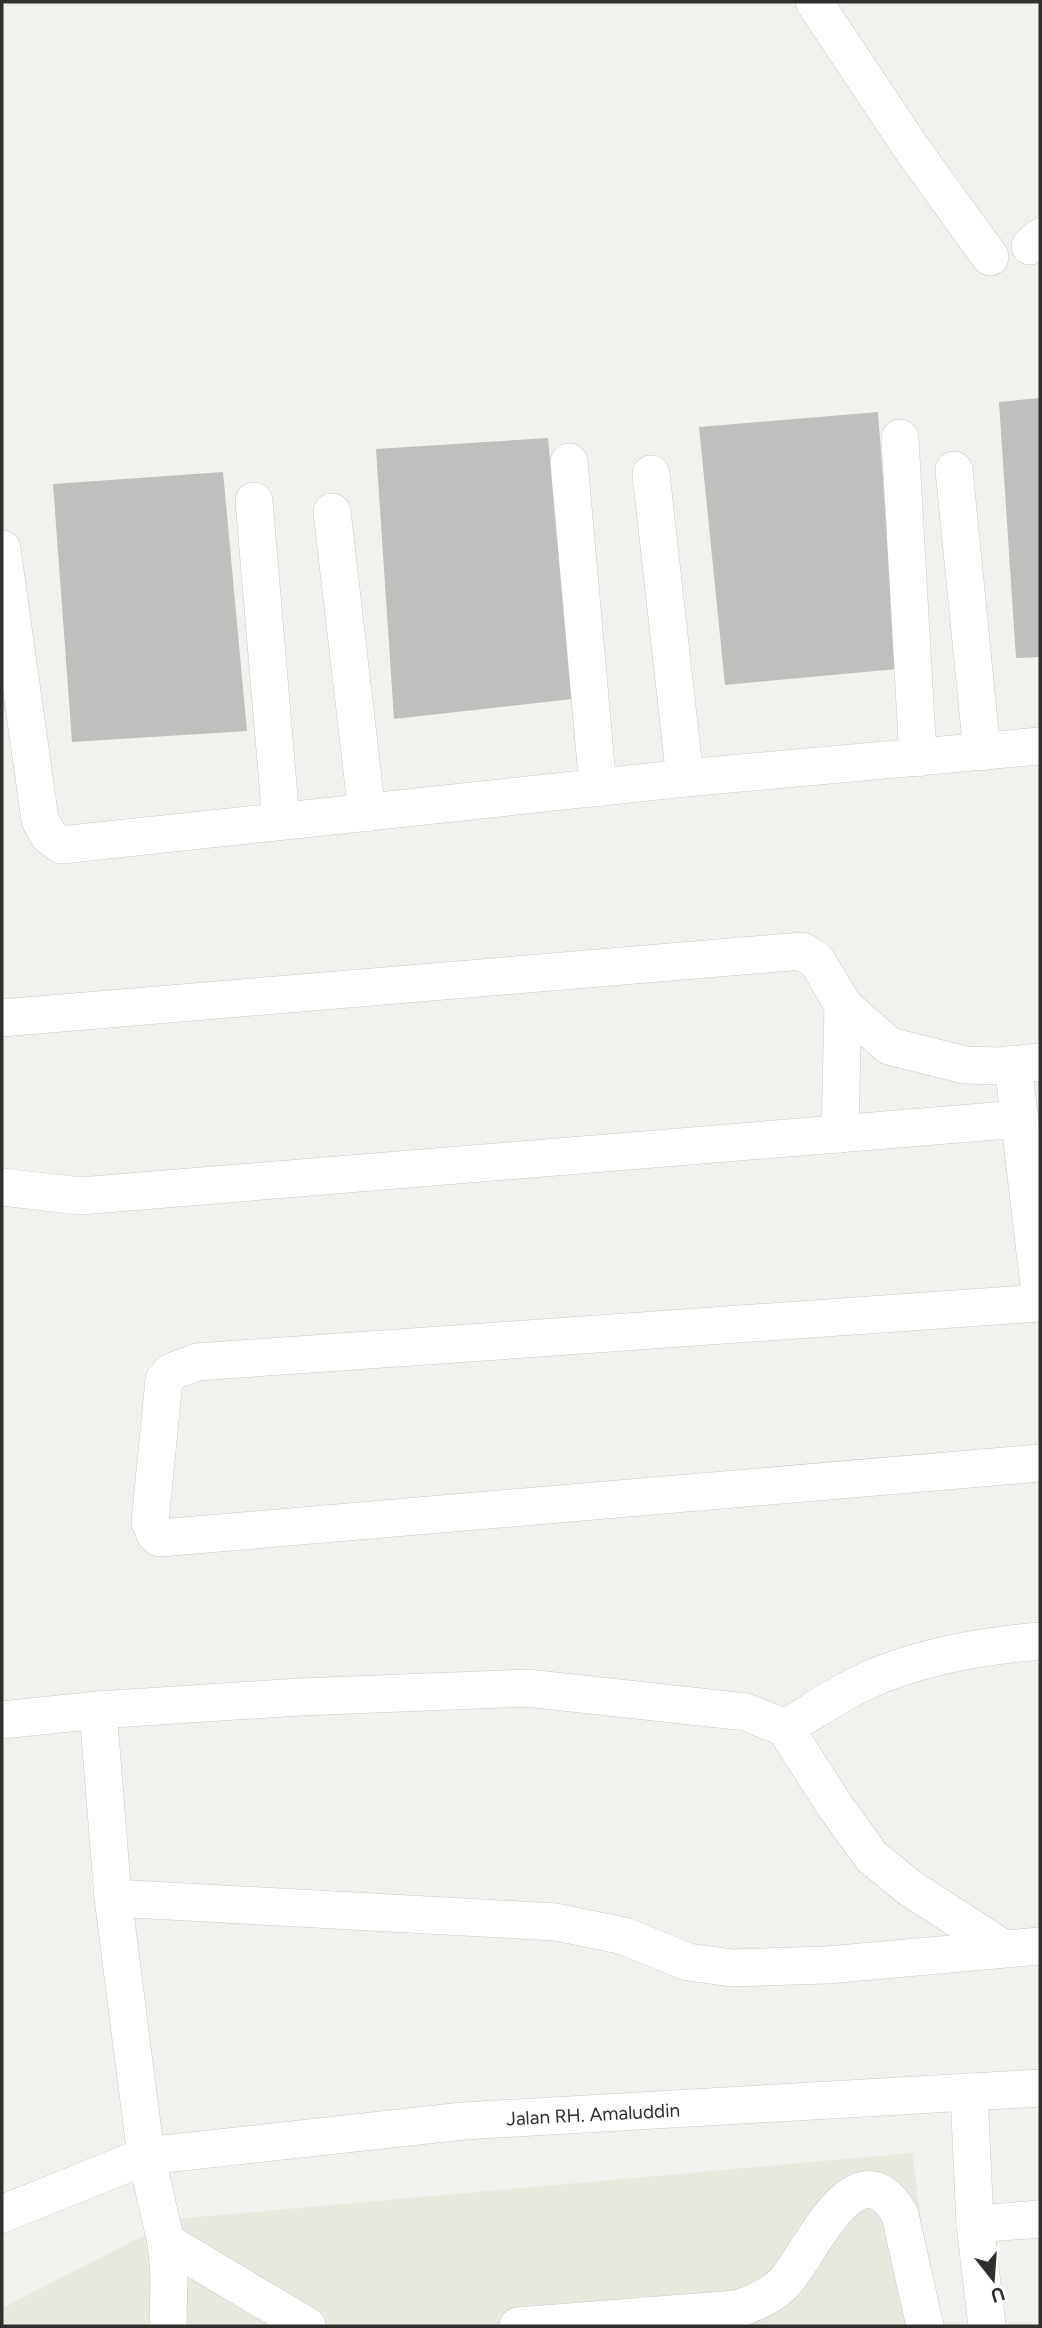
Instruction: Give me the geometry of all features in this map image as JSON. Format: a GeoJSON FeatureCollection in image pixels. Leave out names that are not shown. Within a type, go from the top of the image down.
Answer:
{"type":"FeatureCollection","features":[{"type":"Feature","properties":{"kind":"street"},"geometry":{"type":"LineString","coordinates":[[814,2],[890,118],[990,257]]}},
{"type":"Feature","properties":{"kind":"street"},"geometry":{"type":"LineString","coordinates":[[900,438],[918,758]]}},
{"type":"Feature","properties":{"kind":"street"},"geometry":{"type":"LineString","coordinates":[[569,462],[598,788]]}},
{"type":"Feature","properties":{"kind":"street"},"geometry":{"type":"LineString","coordinates":[[954,470],[982,752]]}},
{"type":"Feature","properties":{"kind":"street"},"geometry":{"type":"LineString","coordinates":[[651,474],[685,778]]}},
{"type":"Feature","properties":{"kind":"street"},"geometry":{"type":"LineString","coordinates":[[254,500],[281,821]]}},
{"type":"Feature","properties":{"kind":"street"},"geometry":{"type":"LineString","coordinates":[[332,512],[367,813]]}},
{"type":"Feature","properties":{"kind":"street"},"geometry":{"type":"LineString","coordinates":[[2,549],[40,820],[50,836],[61,845],[685,778],[1040,746]]}},
{"type":"Feature","properties":{"kind":"street"},"geometry":{"type":"LineString","coordinates":[[2,1018],[802,951],[817,961],[842,1005],[889,1046],[965,1065],[1027,1063],[1020,1119],[1040,1294]]}},
{"type":"Feature","properties":{"kind":"street"},"geometry":{"type":"LineString","coordinates":[[840,1134],[842,1005]]}},
{"type":"Feature","properties":{"kind":"street"},"geometry":{"type":"LineString","coordinates":[[2,1186],[80,1196],[1020,1119]]}},
{"type":"Feature","properties":{"kind":"street"},"geometry":{"type":"LineString","coordinates":[[1040,1303],[197,1362],[171,1372],[164,1380],[150,1522],[155,1534],[160,1538],[1040,1462]]}},
{"type":"Feature","properties":{"kind":"street"},"geometry":{"type":"LineString","coordinates":[[785,1728],[868,1680],[915,1663],[990,1646],[1040,1641]]}},
{"type":"Feature","properties":{"kind":"street"},"geometry":{"type":"LineString","coordinates":[[2,1720],[98,1710],[300,1697],[527,1688],[746,1712],[785,1728],[835,1806],[873,1857],[910,1888],[1004,1949]]}},
{"type":"Feature","properties":{"kind":"street"},"geometry":{"type":"LineString","coordinates":[[98,1710],[113,1898],[146,2156],[166,2242],[169,2273],[168,2326]]}},
{"type":"Feature","properties":{"kind":"street"},"geometry":{"type":"LineString","coordinates":[[113,1898],[556,1922],[624,1936],[688,1962],[732,1968],[827,1965],[1040,1946]]}},
{"type":"Feature","properties":{"kind":"street","name":"Jalan RH. Amaluddin"},"geometry":{"type":"LineString","coordinates":[[2,2214],[146,2156],[463,2121],[1040,2088]]}},
{"type":"Feature","properties":{"kind":"street"},"geometry":{"type":"LineString","coordinates":[[969,2092],[975,2224],[987,2326]]}},
{"type":"Feature","properties":{"kind":"street"},"geometry":{"type":"LineString","coordinates":[[518,2326],[736,2309],[752,2304],[784,2283],[828,2216],[853,2194],[866,2190],[884,2194],[900,2215],[925,2326]]}},
{"type":"Feature","properties":{"kind":"street"},"geometry":{"type":"LineString","coordinates":[[975,2224],[1040,2219]]}},
{"type":"Feature","properties":{"kind":"street"},"geometry":{"type":"LineString","coordinates":[[166,2242],[307,2326]]}},
{"type":"Feature","properties":{"kind":"shaded area"},"geometry":{"type":"Polygon","coordinates":[[[912,2153],[935,2326],[2,2326],[2,2308],[176,2219],[912,2153]]]}},
{"type":"Feature","properties":{"kind":"building"},"geometry":{"type":"Polygon","coordinates":[[[1040,398],[1040,657],[1016,658],[999,402],[1040,398]]]}},
{"type":"Feature","properties":{"kind":"building"},"geometry":{"type":"Polygon","coordinates":[[[878,412],[897,669],[725,685],[699,427],[878,412]]]}},
{"type":"Feature","properties":{"kind":"building"},"geometry":{"type":"Polygon","coordinates":[[[548,438],[572,699],[394,719],[376,449],[548,438]]]}},
{"type":"Feature","properties":{"kind":"building"},"geometry":{"type":"Polygon","coordinates":[[[223,472],[247,731],[72,742],[53,484],[223,472]]]}}]}
